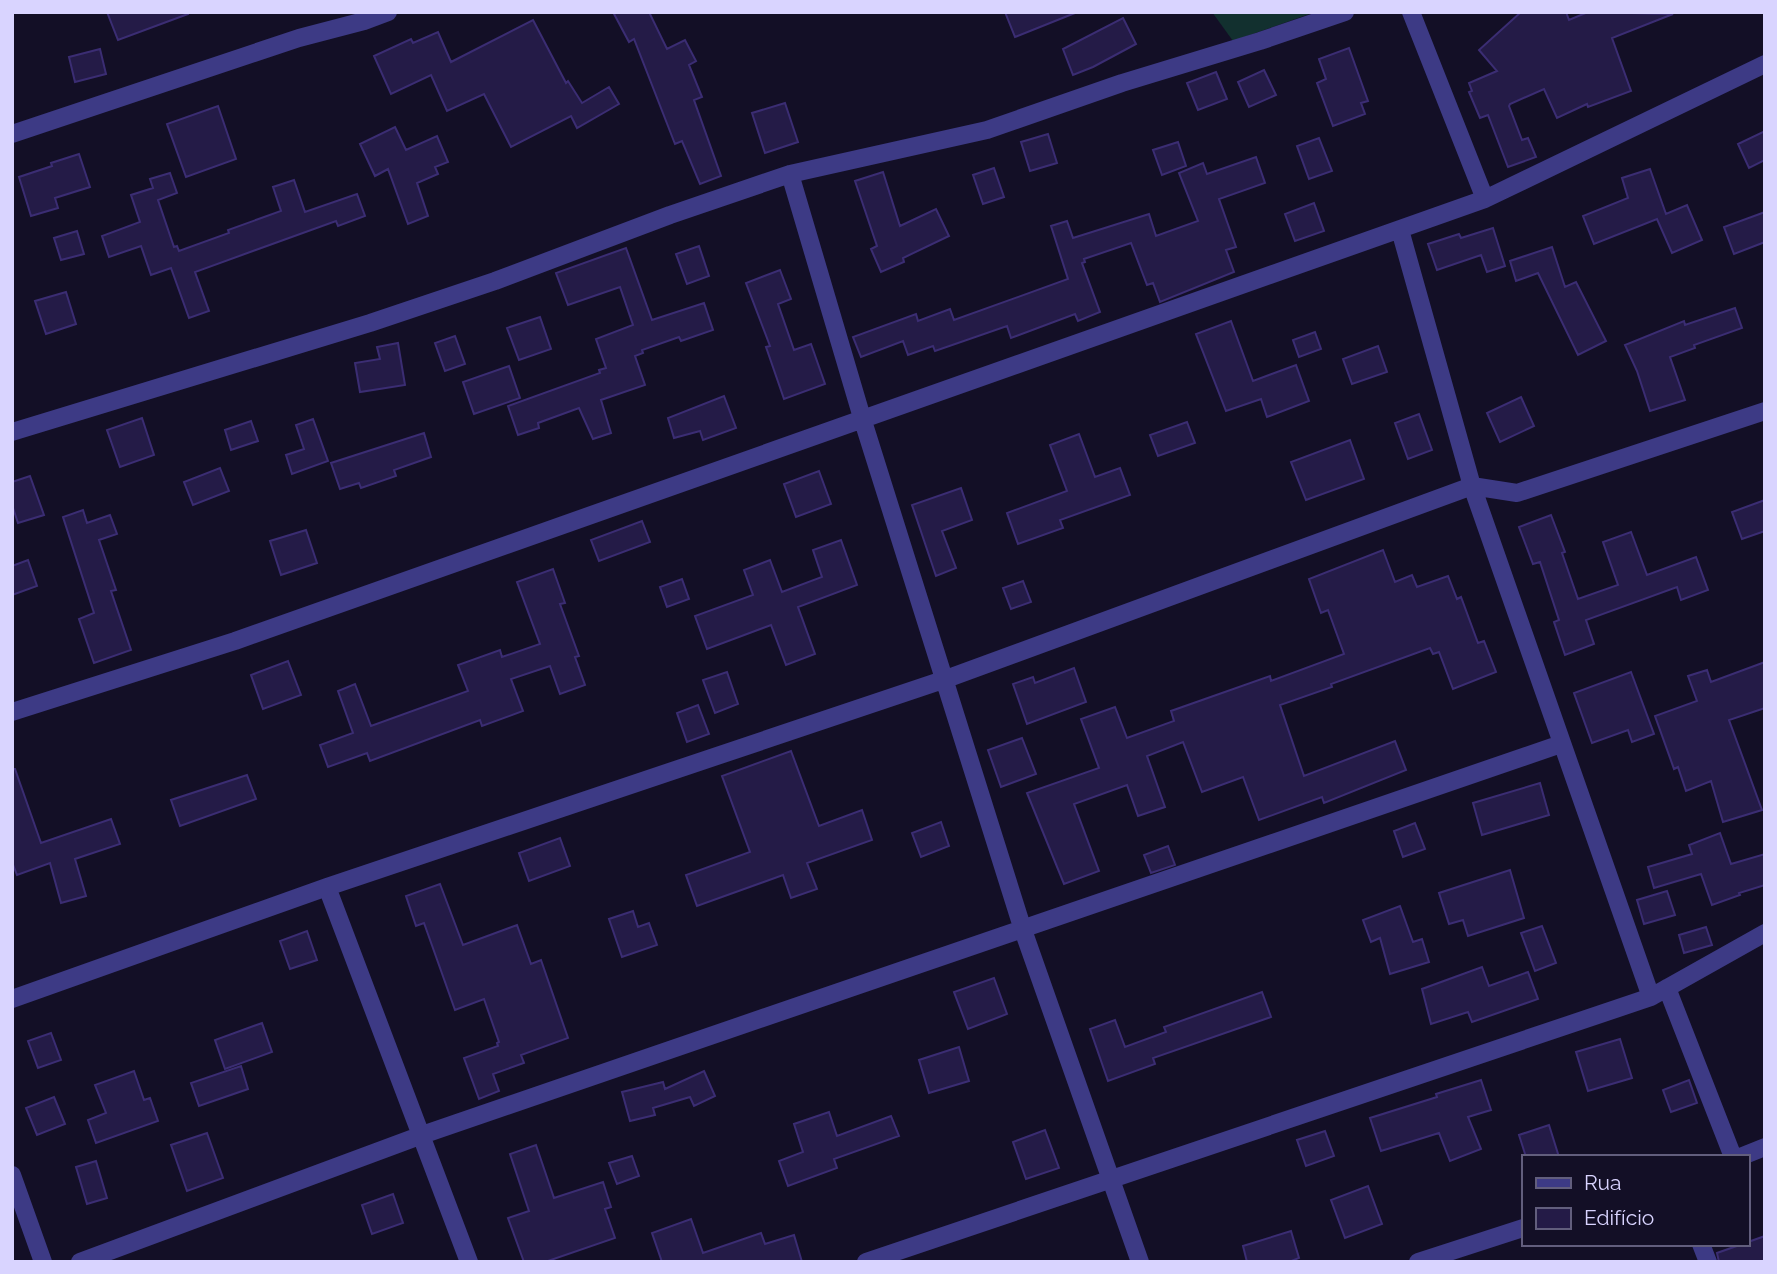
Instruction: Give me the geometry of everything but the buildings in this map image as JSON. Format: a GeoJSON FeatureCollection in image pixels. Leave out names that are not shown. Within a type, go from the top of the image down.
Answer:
{"type":"FeatureCollection","features":[{"type":"Feature","properties":{"kind":"street"},"geometry":{"type":"LineString","coordinates":[[12,134],[299,38],[388,12]]}},
{"type":"Feature","properties":{"kind":"street"},"geometry":{"type":"LineString","coordinates":[[12,432],[370,323],[495,281],[670,215],[790,174],[987,130],[1122,83],[1261,41],[1345,12]]}},
{"type":"Feature","properties":{"kind":"street"},"geometry":{"type":"LineString","coordinates":[[1411,12],[1485,199]]}},
{"type":"Feature","properties":{"kind":"street"},"geometry":{"type":"LineString","coordinates":[[12,712],[234,641],[863,421],[1485,199],[1765,64]]}},
{"type":"Feature","properties":{"kind":"street"},"geometry":{"type":"LineString","coordinates":[[790,174],[863,421],[1023,930],[1140,1262]]}},
{"type":"Feature","properties":{"kind":"street"},"geometry":{"type":"LineString","coordinates":[[1400,230],[1472,486],[1651,998]]}},
{"type":"Feature","properties":{"kind":"street"},"geometry":{"type":"LineString","coordinates":[[12,999],[327,887],[946,679],[1472,486],[1517,493],[1765,411]]}},
{"type":"Feature","properties":{"kind":"street"},"geometry":{"type":"LineString","coordinates":[[80,1262],[422,1135],[1561,744]]}},
{"type":"Feature","properties":{"kind":"street"},"geometry":{"type":"LineString","coordinates":[[327,887],[469,1262]]}},
{"type":"Feature","properties":{"kind":"street"},"geometry":{"type":"LineString","coordinates":[[866,1262],[1651,998],[1765,933]]}},
{"type":"Feature","properties":{"kind":"street"},"geometry":{"type":"LineString","coordinates":[[1667,988],[1732,1155]]}},
{"type":"Feature","properties":{"kind":"street"},"geometry":{"type":"LineString","coordinates":[[1746,1155],[1765,1147]]}},
{"type":"Feature","properties":{"kind":"street"},"geometry":{"type":"LineString","coordinates":[[12,1175],[43,1262]]}},
{"type":"Feature","properties":{"kind":"street"},"geometry":{"type":"LineString","coordinates":[[1418,1262],[1522,1228]]}},
{"type":"Feature","properties":{"kind":"green space"},"geometry":{"type":"Polygon","coordinates":[[[1212,12],[1315,12],[1233,41],[1212,12]]]}}]}
